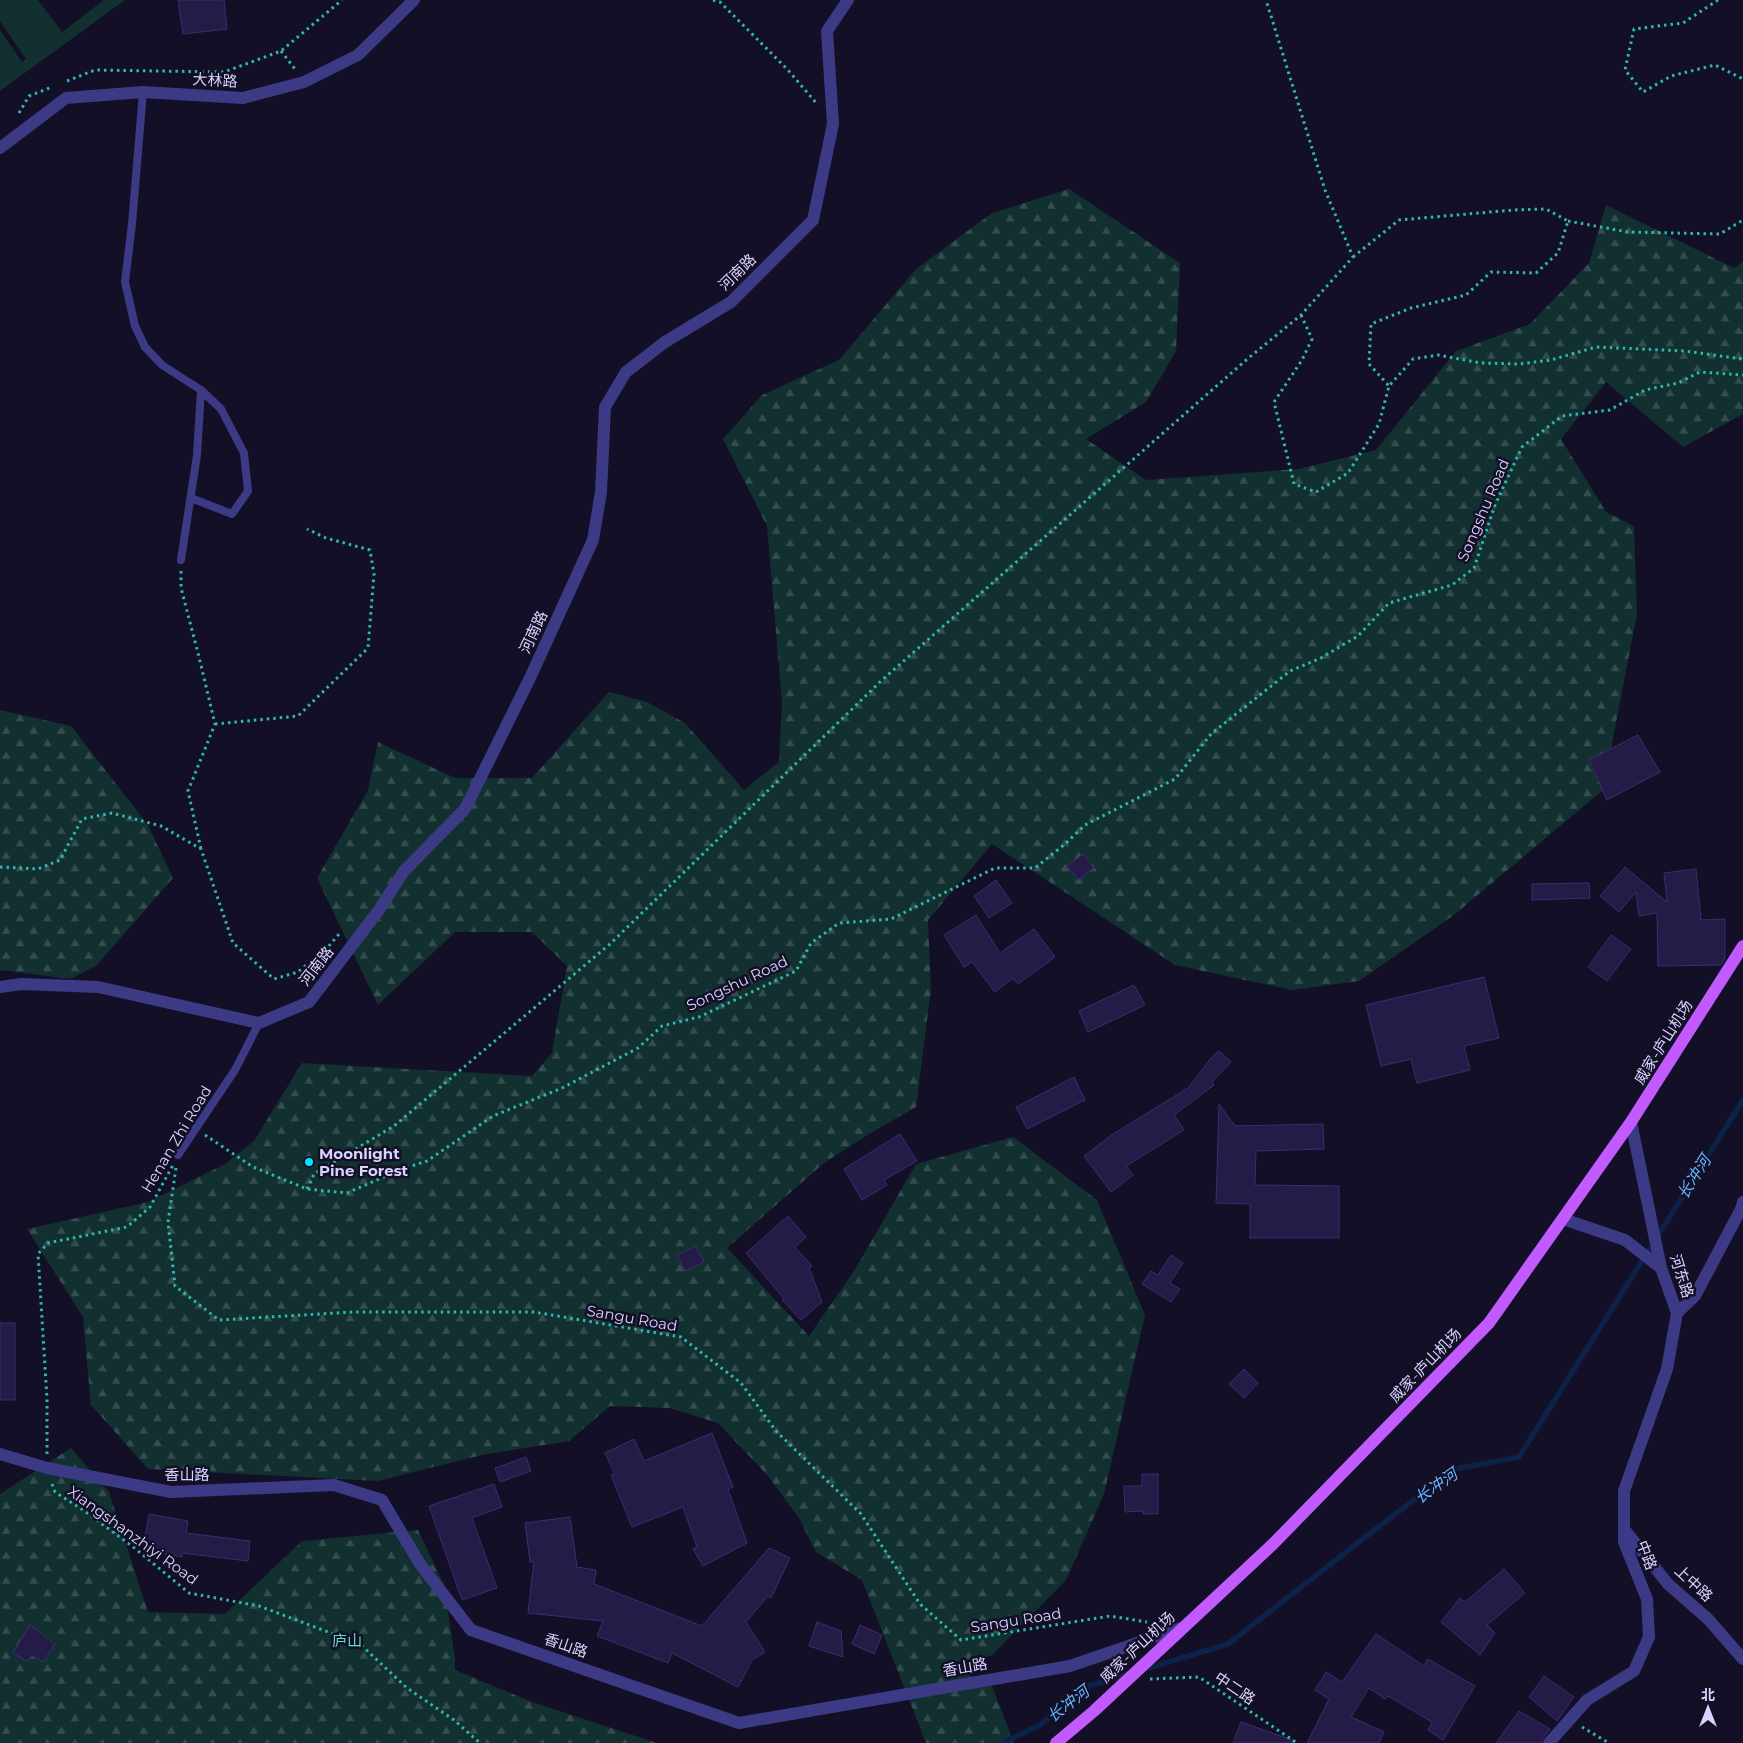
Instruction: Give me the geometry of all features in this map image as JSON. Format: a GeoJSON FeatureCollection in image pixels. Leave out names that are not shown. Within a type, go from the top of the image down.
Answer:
{"type":"FeatureCollection","features":[{"type":"Feature","properties":{"kind":"main road","name":"威家-庐山机场"},"geometry":{"type":"LineString","coordinates":[[1056,1743],[1272,1545],[1489,1323],[1631,1122],[1743,946]]}},
{"type":"Feature","properties":{"kind":"street","name":"大林路"},"geometry":{"type":"LineString","coordinates":[[0,148],[66,98],[143,92],[243,98],[304,82],[358,54],[414,0]]}},
{"type":"Feature","properties":{"kind":"street","name":"河南路"},"geometry":{"type":"LineString","coordinates":[[259,1023],[309,1002],[379,910],[404,871],[465,809],[530,678],[593,540],[601,492],[605,407],[626,372],[666,342],[731,302],[813,220],[833,124],[826,32],[848,0]]}},
{"type":"Feature","properties":{"kind":"street"},"geometry":{"type":"LineString","coordinates":[[0,987],[20,984],[98,987],[259,1023]]}},
{"type":"Feature","properties":{"kind":"street","name":"河东路"},"geometry":{"type":"LineString","coordinates":[[1631,1122],[1661,1268],[1677,1312],[1695,1296],[1743,1202]]}},
{"type":"Feature","properties":{"kind":"street"},"geometry":{"type":"LineString","coordinates":[[1563,1219],[1625,1240],[1661,1268]]}},
{"type":"Feature","properties":{"kind":"street","name":"中路"},"geometry":{"type":"LineString","coordinates":[[1549,1743],[1568,1719],[1587,1700],[1634,1671],[1649,1638],[1647,1599],[1624,1542],[1624,1491],[1667,1369],[1677,1312]]}},
{"type":"Feature","properties":{"kind":"street","name":"香山路"},"geometry":{"type":"LineString","coordinates":[[0,1454],[47,1468],[171,1492],[334,1485],[382,1500],[420,1564],[471,1630],[739,1722],[1070,1666],[1181,1628]]}},
{"type":"Feature","properties":{"kind":"street","name":"上中路"},"geometry":{"type":"LineString","coordinates":[[1624,1529],[1668,1584],[1708,1619],[1743,1659]]}},
{"type":"Feature","properties":{"kind":"lane"},"geometry":{"type":"LineString","coordinates":[[143,92],[125,282],[135,326],[145,347],[162,365],[201,390],[221,409],[244,454],[248,491],[232,514],[191,498]]}},
{"type":"Feature","properties":{"kind":"lane"},"geometry":{"type":"LineString","coordinates":[[181,560],[197,455],[201,390]]}},
{"type":"Feature","properties":{"kind":"lane","name":"Henan Zhi Road"},"geometry":{"type":"LineString","coordinates":[[178,1155],[235,1070],[259,1023]]}},
{"type":"Feature","properties":{"kind":"path"},"geometry":{"type":"LineString","coordinates":[[62,83],[95,70],[224,72],[281,51],[342,0]]}},
{"type":"Feature","properties":{"kind":"path"},"geometry":{"type":"LineString","coordinates":[[713,0],[720,2],[788,70],[833,124]]}},
{"type":"Feature","properties":{"kind":"path"},"geometry":{"type":"LineString","coordinates":[[1266,0],[1325,190],[1353,258]]}},
{"type":"Feature","properties":{"kind":"path"},"geometry":{"type":"LineString","coordinates":[[1718,0],[1683,23],[1634,29],[1625,70],[1643,92],[1671,76],[1715,65],[1743,79]]}},
{"type":"Feature","properties":{"kind":"path"},"geometry":{"type":"LineString","coordinates":[[281,51],[304,82]]}},
{"type":"Feature","properties":{"kind":"path"},"geometry":{"type":"LineString","coordinates":[[15,121],[29,96],[54,86]]}},
{"type":"Feature","properties":{"kind":"path"},"geometry":{"type":"LineString","coordinates":[[306,1189],[314,1174],[394,1126],[610,944],[882,680],[1245,361],[1301,315],[1353,258],[1398,220],[1546,209],[1568,221],[1628,232],[1720,234],[1743,220]]}},
{"type":"Feature","properties":{"kind":"path"},"geometry":{"type":"LineString","coordinates":[[1389,386],[1369,364],[1372,324],[1411,308],[1466,295],[1491,272],[1536,273],[1558,253],[1568,221]]}},
{"type":"Feature","properties":{"kind":"path"},"geometry":{"type":"LineString","coordinates":[[1301,315],[1312,339],[1302,360],[1274,402],[1294,484],[1316,492],[1348,473],[1379,424],[1389,386],[1414,359],[1438,354],[1481,363],[1519,364],[1550,360],[1596,347],[1685,351],[1742,359],[1743,361]]}},
{"type":"Feature","properties":{"kind":"path","name":"Songshu Road"},"geometry":{"type":"LineString","coordinates":[[196,1129],[253,1167],[306,1189],[347,1193],[402,1169],[427,1161],[493,1116],[562,1088],[638,1048],[662,1026],[700,1017],[796,971],[811,943],[839,923],[891,919],[995,868],[1035,868],[1085,825],[1175,779],[1211,734],[1290,671],[1321,658],[1358,636],[1389,603],[1452,585],[1474,568],[1495,505],[1522,447],[1562,416],[1610,410],[1645,390],[1678,383],[1700,372],[1743,374]]}},
{"type":"Feature","properties":{"kind":"path"},"geometry":{"type":"LineString","coordinates":[[215,724],[298,716],[368,648],[374,574],[370,550],[326,538],[307,529]]}},
{"type":"Feature","properties":{"kind":"path"},"geometry":{"type":"LineString","coordinates":[[181,560],[180,588],[215,724],[188,791],[201,849],[233,943],[274,979],[298,972],[328,948],[344,927]]}},
{"type":"Feature","properties":{"kind":"path"},"geometry":{"type":"LineString","coordinates":[[0,867],[38,869],[60,860],[82,819],[112,812],[161,826],[201,849]]}},
{"type":"Feature","properties":{"kind":"path","name":"Henan Zhi Road"},"geometry":{"type":"LineString","coordinates":[[47,1468],[47,1398],[38,1254],[48,1243],[127,1227],[150,1207],[178,1155]]}},
{"type":"Feature","properties":{"kind":"path","name":"Sangu Road"},"geometry":{"type":"LineString","coordinates":[[178,1155],[168,1222],[175,1286],[219,1320],[354,1312],[534,1312],[681,1337],[742,1383],[776,1431],[861,1514],[920,1604],[961,1640],[1110,1616],[1154,1624]]}},
{"type":"Feature","properties":{"kind":"path","name":"Xiangshanzhiyi Road"},"geometry":{"type":"LineString","coordinates":[[47,1468],[54,1492],[83,1510],[132,1546],[189,1593],[259,1606],[360,1644],[406,1688],[454,1720],[480,1743]]}},
{"type":"Feature","properties":{"kind":"path","name":"中二路"},"geometry":{"type":"LineString","coordinates":[[1122,1682],[1199,1677],[1297,1743]]}},
{"type":"Feature","properties":{"kind":"path"},"geometry":{"type":"LineString","coordinates":[[1568,1719],[1609,1743]]}},
{"type":"Feature","properties":{"kind":"green space"},"geometry":{"type":"Polygon","coordinates":[[[0,0],[38,0],[62,32],[104,0],[125,0],[0,91],[0,30],[22,62],[26,59],[0,21],[0,0]]]}},
{"type":"Feature","properties":{"kind":"green space"},"geometry":{"type":"Polygon","coordinates":[[[1069,189],[1180,263],[1176,351],[1146,402],[1086,439],[1146,480],[1299,469],[1376,450],[1456,351],[1530,324],[1589,263],[1606,205],[1734,268],[1743,262],[1743,414],[1683,447],[1606,382],[1561,439],[1606,512],[1634,526],[1637,614],[1603,790],[1454,915],[1359,981],[1292,990],[1175,965],[992,844],[928,920],[931,989],[916,1107],[824,1163],[727,1248],[809,1336],[854,1271],[916,1164],[1013,1137],[1097,1200],[1145,1315],[1104,1494],[1066,1580],[992,1655],[955,1668],[992,1686],[1014,1743],[926,1743],[862,1580],[816,1552],[799,1518],[767,1475],[718,1423],[670,1408],[610,1406],[569,1441],[482,1455],[378,1481],[148,1469],[91,1405],[83,1317],[27,1229],[148,1202],[225,1164],[254,1141],[302,1063],[532,1076],[552,1053],[567,966],[532,932],[455,932],[378,1005],[317,878],[368,790],[378,742],[455,778],[532,778],[609,692],[647,702],[685,723],[744,790],[779,762],[782,702],[767,526],[723,439],[762,395],[839,360],[916,269],[992,213],[1069,189]]]}},
{"type":"Feature","properties":{"kind":"green space"},"geometry":{"type":"Polygon","coordinates":[[[0,710],[71,726],[148,825],[173,878],[97,965],[71,979],[0,970],[0,710]]]}},
{"type":"Feature","properties":{"kind":"green space","name":"庐山"},"geometry":{"type":"Polygon","coordinates":[[[71,1448],[109,1492],[148,1612],[225,1614],[302,1541],[418,1530],[444,1585],[455,1658],[455,1670],[532,1702],[657,1743],[0,1743],[0,1494],[71,1448]]]}},
{"type":"Feature","properties":{"kind":"building"},"geometry":{"type":"Polygon","coordinates":[[[178,0],[224,0],[227,29],[183,34],[178,0]]]}},
{"type":"Feature","properties":{"kind":"building"},"geometry":{"type":"Polygon","coordinates":[[[1638,735],[1660,772],[1607,800],[1589,760],[1638,735]]]}},
{"type":"Feature","properties":{"kind":"building"},"geometry":{"type":"Polygon","coordinates":[[[1083,854],[1094,868],[1078,880],[1067,866],[1083,854]]]}},
{"type":"Feature","properties":{"kind":"building"},"geometry":{"type":"Polygon","coordinates":[[[1625,867],[1667,902],[1664,873],[1696,869],[1701,920],[1725,919],[1725,959],[1721,965],[1658,966],[1657,913],[1639,916],[1636,892],[1619,912],[1600,896],[1625,867]]]}},
{"type":"Feature","properties":{"kind":"building"},"geometry":{"type":"Polygon","coordinates":[[[996,880],[1012,903],[989,918],[974,896],[996,880]]]}},
{"type":"Feature","properties":{"kind":"building"},"geometry":{"type":"Polygon","coordinates":[[[1589,883],[1590,898],[1532,900],[1532,884],[1589,883]]]}},
{"type":"Feature","properties":{"kind":"building"},"geometry":{"type":"Polygon","coordinates":[[[976,915],[1000,953],[1034,929],[1055,957],[1018,984],[1013,978],[995,992],[972,962],[964,967],[944,935],[976,915]]]}},
{"type":"Feature","properties":{"kind":"building"},"geometry":{"type":"Polygon","coordinates":[[[1611,935],[1631,949],[1607,981],[1588,967],[1611,935]]]}},
{"type":"Feature","properties":{"kind":"building"},"geometry":{"type":"Polygon","coordinates":[[[1484,977],[1499,1038],[1464,1046],[1470,1070],[1417,1083],[1411,1059],[1381,1066],[1366,1005],[1484,977]]]}},
{"type":"Feature","properties":{"kind":"building"},"geometry":{"type":"Polygon","coordinates":[[[1134,985],[1145,1005],[1088,1032],[1079,1011],[1134,985]]]}},
{"type":"Feature","properties":{"kind":"building"},"geometry":{"type":"Polygon","coordinates":[[[1219,1051],[1231,1062],[1212,1082],[1214,1085],[1174,1115],[1184,1130],[1126,1166],[1133,1175],[1111,1192],[1084,1156],[1113,1134],[1188,1088],[1211,1058],[1219,1051]]]}},
{"type":"Feature","properties":{"kind":"building"},"geometry":{"type":"Polygon","coordinates":[[[1074,1077],[1085,1100],[1027,1129],[1016,1107],[1074,1077]]]}},
{"type":"Feature","properties":{"kind":"building"},"geometry":{"type":"Polygon","coordinates":[[[1219,1104],[1235,1126],[1323,1124],[1324,1149],[1256,1151],[1255,1185],[1339,1186],[1339,1238],[1250,1238],[1250,1204],[1216,1203],[1219,1104]]]}},
{"type":"Feature","properties":{"kind":"building"},"geometry":{"type":"Polygon","coordinates":[[[900,1134],[917,1161],[884,1180],[887,1185],[862,1200],[844,1169],[900,1134]]]}},
{"type":"Feature","properties":{"kind":"building"},"geometry":{"type":"Polygon","coordinates":[[[788,1216],[806,1237],[795,1247],[812,1266],[809,1268],[822,1302],[801,1320],[782,1300],[784,1299],[746,1253],[788,1216]]]}},
{"type":"Feature","properties":{"kind":"building"},"geometry":{"type":"Polygon","coordinates":[[[696,1246],[704,1262],[685,1271],[677,1255],[696,1246]]]}},
{"type":"Feature","properties":{"kind":"building"},"geometry":{"type":"Polygon","coordinates":[[[1171,1255],[1183,1263],[1170,1283],[1180,1289],[1171,1302],[1142,1284],[1151,1271],[1158,1275],[1171,1255]]]}},
{"type":"Feature","properties":{"kind":"building"},"geometry":{"type":"Polygon","coordinates":[[[0,1323],[15,1323],[15,1400],[0,1400],[0,1323]]]}},
{"type":"Feature","properties":{"kind":"building"},"geometry":{"type":"Polygon","coordinates":[[[1244,1369],[1258,1383],[1244,1398],[1229,1384],[1244,1369]]]}},
{"type":"Feature","properties":{"kind":"building"},"geometry":{"type":"Polygon","coordinates":[[[712,1433],[733,1487],[728,1489],[747,1543],[703,1566],[693,1549],[697,1547],[683,1507],[632,1527],[611,1475],[615,1474],[605,1453],[634,1439],[644,1461],[712,1433]]]}},
{"type":"Feature","properties":{"kind":"building"},"geometry":{"type":"Polygon","coordinates":[[[526,1457],[531,1471],[500,1482],[495,1468],[526,1457]]]}},
{"type":"Feature","properties":{"kind":"building"},"geometry":{"type":"Polygon","coordinates":[[[1142,1474],[1158,1474],[1158,1514],[1143,1514],[1143,1511],[1125,1512],[1124,1486],[1142,1486],[1142,1474]]]}},
{"type":"Feature","properties":{"kind":"building"},"geometry":{"type":"Polygon","coordinates":[[[494,1484],[502,1507],[472,1518],[497,1588],[462,1600],[429,1506],[494,1484]]]}},
{"type":"Feature","properties":{"kind":"building"},"geometry":{"type":"Polygon","coordinates":[[[149,1514],[188,1521],[186,1533],[250,1541],[248,1561],[182,1553],[182,1557],[143,1550],[149,1514]]]}},
{"type":"Feature","properties":{"kind":"building"},"geometry":{"type":"Polygon","coordinates":[[[570,1517],[577,1567],[596,1570],[594,1584],[702,1626],[769,1548],[790,1558],[771,1598],[768,1596],[746,1622],[765,1652],[752,1660],[738,1687],[672,1653],[668,1663],[597,1636],[603,1621],[528,1613],[534,1562],[530,1562],[525,1523],[570,1517]]]}},
{"type":"Feature","properties":{"kind":"building"},"geometry":{"type":"Polygon","coordinates":[[[1504,1569],[1525,1593],[1487,1625],[1495,1633],[1480,1655],[1441,1622],[1460,1598],[1465,1602],[1504,1569]]]}},
{"type":"Feature","properties":{"kind":"building"},"geometry":{"type":"Polygon","coordinates":[[[817,1622],[841,1631],[843,1657],[809,1646],[817,1622]]]}},
{"type":"Feature","properties":{"kind":"building"},"geometry":{"type":"Polygon","coordinates":[[[30,1625],[55,1644],[43,1662],[32,1656],[27,1661],[13,1653],[30,1625]]]}},
{"type":"Feature","properties":{"kind":"building"},"geometry":{"type":"Polygon","coordinates":[[[860,1625],[882,1635],[874,1654],[852,1644],[860,1625]]]}},
{"type":"Feature","properties":{"kind":"building"},"geometry":{"type":"Polygon","coordinates":[[[1376,1634],[1424,1666],[1428,1659],[1475,1686],[1443,1740],[1428,1730],[1432,1722],[1388,1696],[1385,1699],[1369,1688],[1351,1717],[1384,1732],[1379,1743],[1307,1743],[1329,1699],[1315,1690],[1326,1672],[1342,1682],[1376,1634]]]}},
{"type":"Feature","properties":{"kind":"building"},"geometry":{"type":"Polygon","coordinates":[[[1544,1676],[1574,1697],[1557,1721],[1529,1697],[1544,1676]]]}},
{"type":"Feature","properties":{"kind":"building"},"geometry":{"type":"Polygon","coordinates":[[[1519,1711],[1550,1729],[1541,1743],[1496,1743],[1519,1711]]]}},
{"type":"Feature","properties":{"kind":"building"},"geometry":{"type":"Polygon","coordinates":[[[1241,1722],[1295,1741],[1294,1743],[1233,1743],[1241,1722]]]}},
{"type":"Feature","properties":{"kind":"waterway","name":"长冲河"},"geometry":{"type":"LineString","coordinates":[[1142,1670],[1228,1644],[1455,1469],[1519,1457],[1743,1100]]}},
{"type":"Feature","properties":{"kind":"waterway","name":"长冲河"},"geometry":{"type":"LineString","coordinates":[[1003,1743],[1040,1725],[1089,1686],[1129,1674]]}},
{"type":"Feature","properties":{"kind":"place","name":"Moonlight Pine Forest"},"geometry":{"type":"Point","coordinates":[309,1162]}}]}
